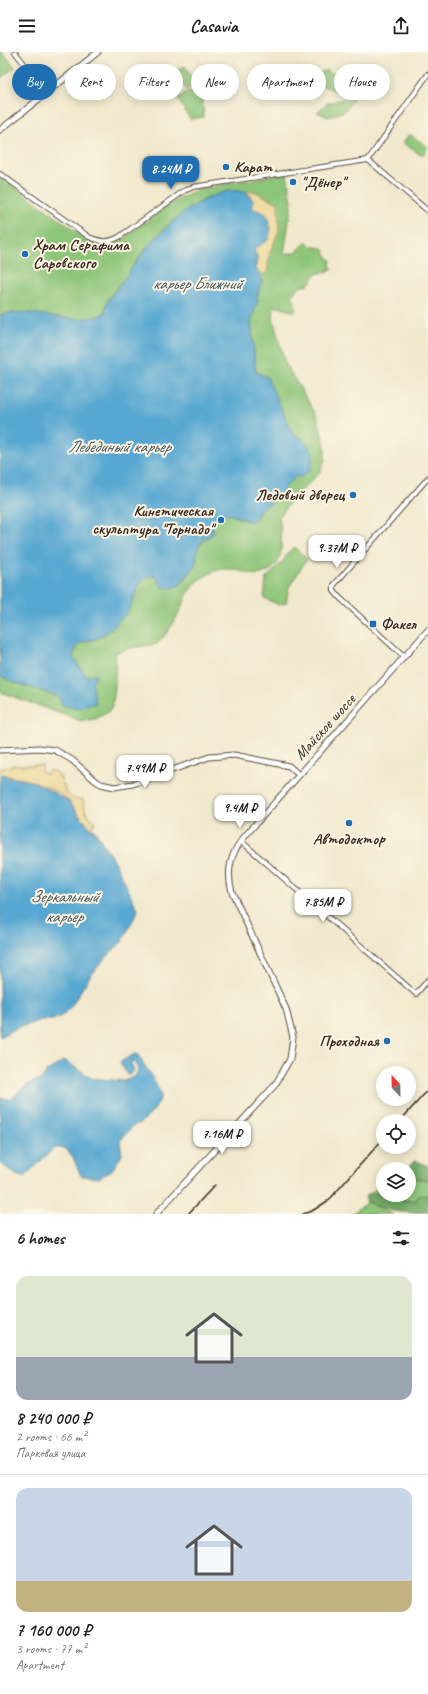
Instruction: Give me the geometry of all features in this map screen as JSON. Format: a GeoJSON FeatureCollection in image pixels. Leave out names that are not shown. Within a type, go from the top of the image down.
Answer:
{"type":"FeatureCollection","features":[{"type":"Feature","properties":{"kind":"street"},"geometry":{"type":"LineString","coordinates":[[15,52],[25,64]]}},
{"type":"Feature","properties":{"kind":"street"},"geometry":{"type":"LineString","coordinates":[[57,84],[98,52]]}},
{"type":"Feature","properties":{"kind":"street"},"geometry":{"type":"LineString","coordinates":[[0,174],[90,237],[103,242],[112,241],[119,238],[184,191],[193,187],[368,160],[428,74]]}},
{"type":"Feature","properties":{"kind":"street"},"geometry":{"type":"LineString","coordinates":[[0,130],[37,100]]}},
{"type":"Feature","properties":{"kind":"street"},"geometry":{"type":"LineString","coordinates":[[368,160],[428,211]]}},
{"type":"Feature","properties":{"kind":"street"},"geometry":{"type":"LineString","coordinates":[[404,657],[340,598],[334,591],[334,585],[428,478]]}},
{"type":"Feature","properties":{"kind":"street","name":"Майское шоссе"},"geometry":{"type":"LineString","coordinates":[[156,1214],[275,1085],[290,1059],[293,1036],[286,1009],[239,908],[230,883],[232,856],[241,841],[428,630]]}},
{"type":"Feature","properties":{"kind":"street"},"geometry":{"type":"LineString","coordinates":[[0,750],[40,748],[55,750],[72,760],[96,781],[101,784],[114,786],[133,784],[209,757],[234,755],[289,766],[299,775]]}},
{"type":"Feature","properties":{"kind":"street"},"geometry":{"type":"LineString","coordinates":[[241,841],[416,994],[428,980]]}},
{"type":"Feature","properties":{"kind":"green space"},"geometry":{"type":"Polygon","coordinates":[[[0,52],[2,52],[12,64],[12,69],[0,79],[0,52]]]}},
{"type":"Feature","properties":{"kind":"green space"},"geometry":{"type":"Polygon","coordinates":[[[185,66],[191,77],[191,87],[186,90],[183,85],[183,67],[185,66]]]}},
{"type":"Feature","properties":{"kind":"green space"},"geometry":{"type":"Polygon","coordinates":[[[326,70],[334,74],[334,90],[326,87],[326,70]]]}},
{"type":"Feature","properties":{"kind":"green space"},"geometry":{"type":"Polygon","coordinates":[[[191,92],[191,100],[202,100],[204,117],[190,119],[178,100],[183,100],[184,93],[191,92]]]}},
{"type":"Feature","properties":{"kind":"green space"},"geometry":{"type":"Polygon","coordinates":[[[339,100],[352,100],[348,108],[337,114],[328,117],[317,112],[328,103],[339,100]]]}},
{"type":"Feature","properties":{"kind":"green space"},"geometry":{"type":"Polygon","coordinates":[[[409,134],[428,147],[422,156],[403,143],[409,134]]]}},
{"type":"Feature","properties":{"kind":"green space"},"geometry":{"type":"Polygon","coordinates":[[[287,173],[292,201],[284,254],[296,252],[307,242],[313,247],[323,249],[331,260],[330,264],[332,270],[329,268],[329,271],[316,274],[309,284],[295,289],[296,291],[291,295],[295,301],[295,312],[274,306],[273,319],[285,363],[317,416],[325,445],[325,460],[319,473],[287,506],[279,517],[281,550],[277,564],[272,569],[257,575],[222,569],[208,574],[196,583],[189,592],[171,627],[157,644],[131,648],[116,653],[115,690],[112,706],[108,712],[96,719],[81,721],[0,692],[0,675],[10,681],[57,696],[60,699],[61,705],[67,707],[76,708],[96,703],[90,676],[86,676],[73,657],[79,643],[97,639],[113,628],[118,619],[125,613],[131,604],[140,584],[146,577],[157,577],[159,582],[180,585],[195,566],[198,547],[214,530],[211,523],[229,514],[240,519],[256,518],[259,510],[264,505],[272,502],[295,477],[303,439],[293,434],[279,408],[256,372],[251,321],[262,281],[257,256],[235,191],[212,196],[190,208],[170,223],[145,249],[108,299],[105,313],[81,319],[26,313],[0,315],[0,176],[96,246],[115,245],[168,205],[199,189],[287,173]]]}},
{"type":"Feature","properties":{"kind":"green space"},"geometry":{"type":"Polygon","coordinates":[[[294,547],[307,559],[289,587],[286,603],[279,605],[264,598],[266,578],[294,547]]]}},
{"type":"Feature","properties":{"kind":"green space"},"geometry":{"type":"Polygon","coordinates":[[[415,1160],[428,1166],[428,1180],[416,1179],[416,1162],[413,1162],[415,1160]]]}},
{"type":"Feature","properties":{"kind":"green space"},"geometry":{"type":"Polygon","coordinates":[[[416,1179],[428,1180],[428,1198],[427,1195],[416,1199],[416,1179]]]}},
{"type":"Feature","properties":{"kind":"green space"},"geometry":{"type":"Polygon","coordinates":[[[376,1189],[376,1194],[371,1193],[376,1189]]]}},
{"type":"Feature","properties":{"kind":"green space"},"geometry":{"type":"Polygon","coordinates":[[[371,1193],[376,1194],[376,1202],[416,1202],[419,1195],[427,1195],[428,1212],[411,1213],[389,1210],[367,1202],[365,1198],[371,1193]]]}},
{"type":"Feature","properties":{"kind":"green space"},"geometry":{"type":"Polygon","coordinates":[[[367,1202],[392,1214],[352,1214],[367,1202]]]}},
{"type":"Feature","properties":{"kind":"sand"},"geometry":{"type":"Polygon","coordinates":[[[254,191],[278,203],[279,230],[270,253],[267,273],[261,275],[256,269],[257,256],[254,249],[268,240],[252,208],[250,195],[246,192],[254,191]]]}},
{"type":"Feature","properties":{"kind":"sand"},"geometry":{"type":"Polygon","coordinates":[[[14,765],[43,765],[40,770],[45,774],[51,770],[57,773],[66,793],[75,799],[83,799],[86,813],[95,822],[91,828],[70,802],[55,791],[38,783],[1,775],[0,769],[14,765]]]}},
{"type":"Feature","properties":{"kind":"water","name":"Лебединый карьер"},"geometry":{"type":"Polygon","coordinates":[[[227,191],[239,191],[249,195],[254,202],[252,208],[266,214],[271,229],[268,240],[254,249],[257,256],[256,269],[261,275],[262,281],[251,321],[256,372],[267,377],[293,434],[303,439],[314,453],[310,470],[301,477],[295,477],[272,502],[261,508],[256,518],[251,522],[229,514],[212,523],[213,534],[203,540],[198,547],[195,566],[180,585],[171,588],[162,587],[157,577],[150,576],[144,579],[140,583],[132,604],[125,615],[108,632],[100,637],[82,643],[75,650],[73,657],[86,676],[90,676],[94,673],[96,675],[92,682],[96,703],[76,709],[61,705],[60,699],[57,696],[10,681],[0,675],[0,315],[26,313],[81,319],[105,313],[109,300],[132,268],[154,240],[167,227],[194,205],[227,191]]]}},
{"type":"Feature","properties":{"kind":"water","name":"Зеркальный карьер"},"geometry":{"type":"Polygon","coordinates":[[[0,775],[35,782],[69,801],[88,826],[95,831],[117,866],[138,910],[122,942],[92,973],[72,1005],[63,1015],[53,1020],[42,1020],[17,1028],[0,1037],[0,775]]]}},
{"type":"Feature","properties":{"kind":"water"},"geometry":{"type":"Polygon","coordinates":[[[135,1054],[138,1055],[155,1083],[160,1094],[160,1098],[150,1114],[141,1123],[134,1125],[120,1141],[122,1155],[112,1170],[99,1178],[81,1176],[73,1157],[65,1148],[54,1148],[24,1178],[16,1175],[0,1163],[0,1098],[10,1099],[24,1087],[36,1081],[42,1080],[46,1072],[63,1061],[66,1061],[91,1078],[124,1081],[135,1077],[138,1069],[133,1060],[131,1063],[134,1070],[132,1073],[127,1075],[120,1062],[135,1054]]]}},
{"type":"Feature","properties":{"kind":"railway"},"geometry":{"type":"LineString","coordinates":[[406,1114],[428,1090]]}},
{"type":"Feature","properties":{"kind":"railway"},"geometry":{"type":"LineString","coordinates":[[302,1214],[312,1211],[329,1200],[376,1147]]}},
{"type":"Feature","properties":{"kind":"railway"},"geometry":{"type":"LineString","coordinates":[[188,1214],[215,1185]]}},
{"type":"Feature","properties":{"kind":"place","name":"Карат"},"geometry":{"type":"Point","coordinates":[226,167]}},
{"type":"Feature","properties":{"kind":"place","name":"\"Дёнер\""},"geometry":{"type":"Point","coordinates":[293,182]}},
{"type":"Feature","properties":{"kind":"place","name":"Храм Серафима Саровского"},"geometry":{"type":"Point","coordinates":[25,254]}},
{"type":"Feature","properties":{"kind":"place","name":"Ледовый дворец"},"geometry":{"type":"Point","coordinates":[353,495]}},
{"type":"Feature","properties":{"kind":"place","name":"Кинетическая скульптура \"Торнадо\""},"geometry":{"type":"Point","coordinates":[221,520]}},
{"type":"Feature","properties":{"kind":"place","name":"Факел"},"geometry":{"type":"Point","coordinates":[373,624]}},
{"type":"Feature","properties":{"kind":"place","name":"Автодоктор"},"geometry":{"type":"Point","coordinates":[349,823]}},
{"type":"Feature","properties":{"kind":"place","name":"Проходная"},"geometry":{"type":"Point","coordinates":[387,1041]}},
{"type":"Feature","properties":{"kind":"water label","name":"карьер Ближний"},"geometry":{"type":"Point","coordinates":[197,283]}}]}
